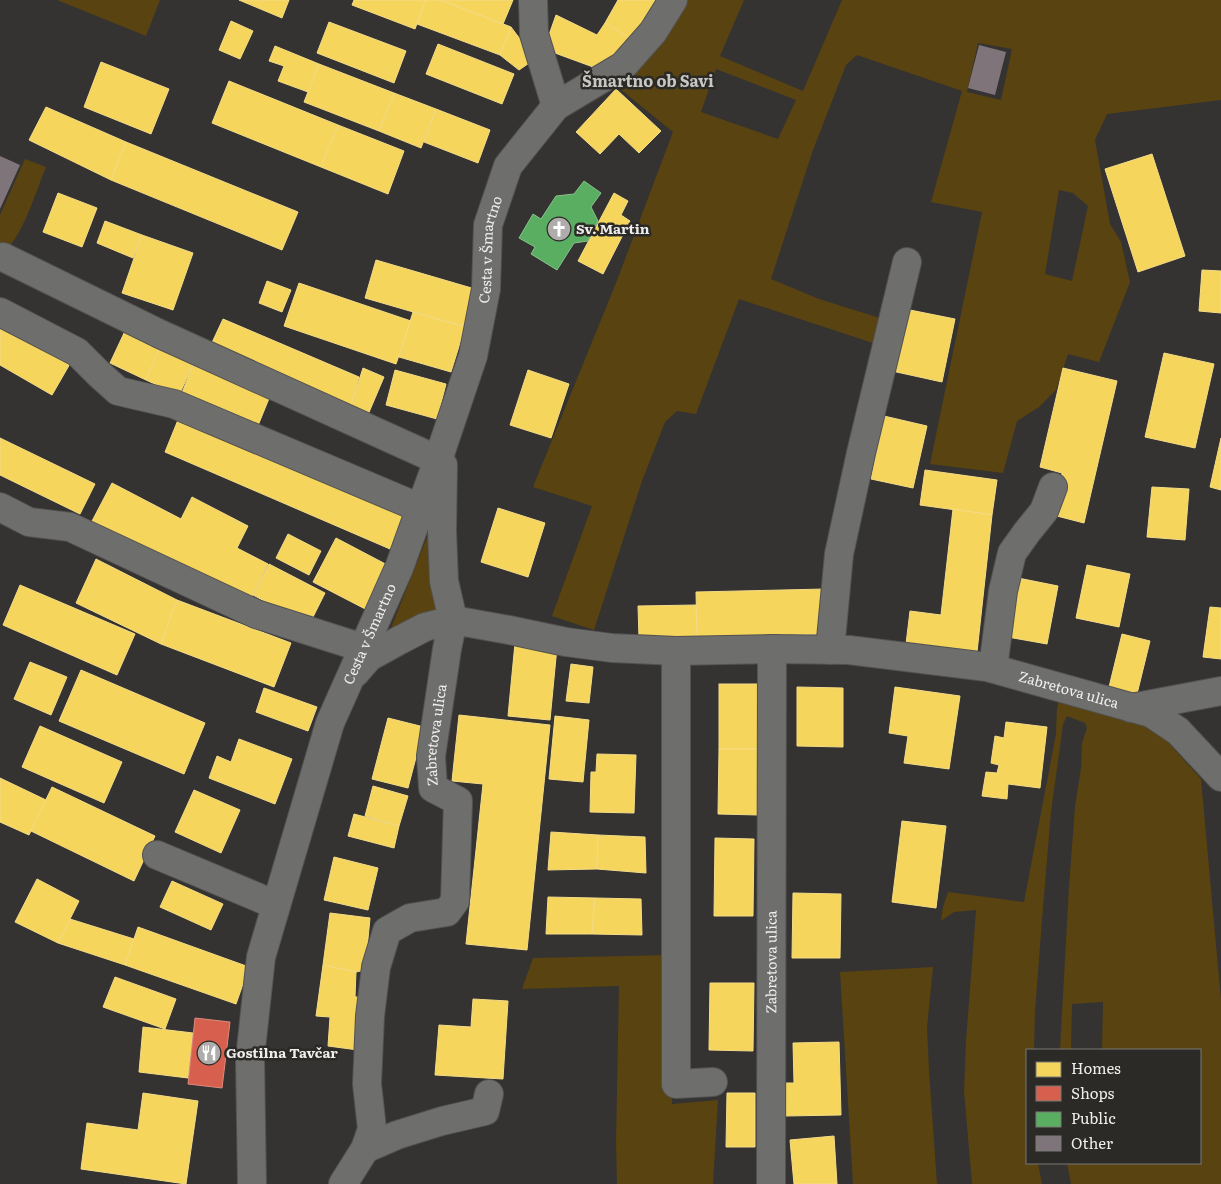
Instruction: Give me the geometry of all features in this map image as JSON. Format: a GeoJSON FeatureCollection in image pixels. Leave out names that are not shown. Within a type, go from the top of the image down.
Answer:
{"type":"FeatureCollection","features":[{"type":"Feature","properties":{"kind":"street"},"geometry":{"type":"LineString","coordinates":[[533,0],[534,34],[556,106]]}},
{"type":"Feature","properties":{"kind":"street","name":"Cesta v Šmartno"},"geometry":{"type":"LineString","coordinates":[[252,1184],[250,1058],[261,957],[330,723],[399,568],[473,356],[486,289],[488,225],[508,166],[556,106],[623,66],[653,32],[674,0]]}},
{"type":"Feature","properties":{"kind":"street"},"geometry":{"type":"LineString","coordinates":[[3,257],[160,334],[441,451],[444,581],[453,620],[425,627],[369,657],[348,682]]}},
{"type":"Feature","properties":{"kind":"street"},"geometry":{"type":"LineString","coordinates":[[830,650],[839,554],[907,262]]}},
{"type":"Feature","properties":{"kind":"street"},"geometry":{"type":"LineString","coordinates":[[0,312],[77,352],[118,391],[174,404],[420,508]]}},
{"type":"Feature","properties":{"kind":"street"},"geometry":{"type":"LineString","coordinates":[[993,668],[1003,592],[1012,553],[1044,511],[1053,487]]}},
{"type":"Feature","properties":{"kind":"street"},"geometry":{"type":"LineString","coordinates":[[0,507],[29,522],[70,527],[256,614],[363,648]]}},
{"type":"Feature","properties":{"kind":"street","name":"Zabretova ulica"},"geometry":{"type":"LineString","coordinates":[[343,1184],[365,1149],[372,1129],[366,1084],[370,1016],[376,967],[387,931],[410,918],[448,912],[455,901],[458,801],[433,788],[431,756],[453,620],[566,642],[612,648],[676,651],[830,650],[868,652],[993,668],[1151,714],[1178,731],[1221,777]]}},
{"type":"Feature","properties":{"kind":"street","name":"Zabretova ulica"},"geometry":{"type":"LineString","coordinates":[[770,1184],[772,649]]}},
{"type":"Feature","properties":{"kind":"street"},"geometry":{"type":"LineString","coordinates":[[676,651],[676,1084],[713,1082]]}},
{"type":"Feature","properties":{"kind":"street"},"geometry":{"type":"LineString","coordinates":[[1131,708],[1221,691]]}},
{"type":"Feature","properties":{"kind":"street"},"geometry":{"type":"LineString","coordinates":[[157,855],[276,905]]}},
{"type":"Feature","properties":{"kind":"street"},"geometry":{"type":"LineString","coordinates":[[365,1149],[406,1132],[442,1121],[486,1112],[489,1094]]}},
{"type":"Feature","properties":{"kind":"shaded area"},"geometry":{"type":"Polygon","coordinates":[[[57,0],[160,0],[146,36],[57,0]]]}},
{"type":"Feature","properties":{"kind":"shaded area"},"geometry":{"type":"Polygon","coordinates":[[[687,0],[744,0],[720,56],[803,91],[842,0],[1221,0],[1221,100],[1107,114],[1095,140],[1110,224],[1121,242],[1130,282],[1099,362],[1068,354],[1056,390],[1039,407],[1017,421],[1003,473],[930,464],[982,212],[931,202],[962,91],[857,55],[846,65],[813,150],[771,279],[819,299],[883,319],[882,346],[739,299],[696,414],[677,411],[665,422],[642,481],[594,630],[552,616],[592,506],[533,487],[616,283],[673,132],[614,84],[656,48],[687,0]],[[978,43],[967,92],[1001,100],[1012,49],[978,43]],[[716,69],[701,112],[778,139],[796,100],[716,69]],[[1059,190],[1045,274],[1072,281],[1088,206],[1073,193],[1059,190]]]}},
{"type":"Feature","properties":{"kind":"shaded area"},"geometry":{"type":"Polygon","coordinates":[[[25,159],[46,167],[24,223],[6,250],[0,247],[0,215],[25,159]]]}},
{"type":"Feature","properties":{"kind":"shaded area"},"geometry":{"type":"Polygon","coordinates":[[[430,530],[438,611],[389,633],[430,530]]]}},
{"type":"Feature","properties":{"kind":"shaded area"},"geometry":{"type":"Polygon","coordinates":[[[1060,698],[1132,719],[1166,740],[1201,779],[1221,1000],[1221,1184],[1071,1184],[1067,1164],[1201,1164],[1201,1049],[1102,1049],[1103,1002],[1072,1004],[1071,1049],[1060,1049],[1075,807],[1081,768],[1082,743],[1087,728],[1085,723],[1067,716],[1063,724],[1051,812],[1035,1012],[1034,1049],[1026,1049],[1026,1164],[1038,1164],[1042,1184],[972,1184],[964,1091],[976,910],[954,912],[941,921],[943,907],[948,892],[1024,902],[1056,734],[1057,708],[1060,698]]]}},
{"type":"Feature","properties":{"kind":"shaded area"},"geometry":{"type":"Polygon","coordinates":[[[671,955],[669,986],[672,1104],[718,1100],[713,1184],[617,1184],[619,986],[522,989],[533,958],[671,955]]]}},
{"type":"Feature","properties":{"kind":"shaded area"},"geometry":{"type":"Polygon","coordinates":[[[933,967],[927,1028],[937,1184],[853,1184],[840,972],[933,967]]]}},
{"type":"Feature","properties":{"kind":"building: Homes"},"geometry":{"type":"Polygon","coordinates":[[[239,0],[289,0],[282,18],[239,0]]]}},
{"type":"Feature","properties":{"kind":"building: Homes"},"geometry":{"type":"Polygon","coordinates":[[[354,0],[426,0],[415,29],[352,5],[354,0]]]}},
{"type":"Feature","properties":{"kind":"building: Homes"},"geometry":{"type":"Polygon","coordinates":[[[426,0],[441,0],[511,27],[500,55],[417,24],[426,0]]]}},
{"type":"Feature","properties":{"kind":"building: Homes"},"geometry":{"type":"Polygon","coordinates":[[[441,0],[513,0],[503,24],[441,0]]]}},
{"type":"Feature","properties":{"kind":"building: Homes"},"geometry":{"type":"Polygon","coordinates":[[[618,0],[663,0],[637,43],[605,23],[618,0]]]}},
{"type":"Feature","properties":{"kind":"building: Homes"},"geometry":{"type":"Polygon","coordinates":[[[556,15],[597,35],[605,23],[637,43],[604,71],[544,49],[556,15]]]}},
{"type":"Feature","properties":{"kind":"building: Homes"},"geometry":{"type":"Polygon","coordinates":[[[231,21],[253,31],[240,59],[219,50],[231,21]]]}},
{"type":"Feature","properties":{"kind":"building: Homes"},"geometry":{"type":"Polygon","coordinates":[[[329,22],[406,51],[394,83],[317,53],[329,22]]]}},
{"type":"Feature","properties":{"kind":"building: Homes"},"geometry":{"type":"Polygon","coordinates":[[[511,27],[535,59],[519,70],[500,55],[511,27]]]}},
{"type":"Feature","properties":{"kind":"building: Homes"},"geometry":{"type":"Polygon","coordinates":[[[438,44],[514,74],[502,104],[426,74],[438,44]]]}},
{"type":"Feature","properties":{"kind":"building: Homes"},"geometry":{"type":"Polygon","coordinates":[[[275,46],[319,64],[308,92],[278,81],[284,66],[269,61],[275,46]]]}},
{"type":"Feature","properties":{"kind":"building: Homes"},"geometry":{"type":"Polygon","coordinates":[[[101,62],[169,89],[151,134],[84,107],[101,62]]]}},
{"type":"Feature","properties":{"kind":"building: Homes"},"geometry":{"type":"Polygon","coordinates":[[[319,64],[394,93],[379,131],[304,102],[319,64]]]}},
{"type":"Feature","properties":{"kind":"building: Homes"},"geometry":{"type":"Polygon","coordinates":[[[229,81],[338,125],[321,167],[212,123],[229,81]]]}},
{"type":"Feature","properties":{"kind":"building: Homes"},"geometry":{"type":"Polygon","coordinates":[[[616,89],[661,131],[639,153],[619,134],[600,154],[576,132],[616,89]]]}},
{"type":"Feature","properties":{"kind":"building: Homes"},"geometry":{"type":"Polygon","coordinates":[[[394,93],[436,109],[421,148],[379,131],[394,93]]]}},
{"type":"Feature","properties":{"kind":"building: Homes"},"geometry":{"type":"Polygon","coordinates":[[[46,107],[126,142],[111,180],[29,140],[46,107]]]}},
{"type":"Feature","properties":{"kind":"building: Homes"},"geometry":{"type":"Polygon","coordinates":[[[436,109],[490,130],[478,163],[424,142],[436,109]]]}},
{"type":"Feature","properties":{"kind":"building: Homes"},"geometry":{"type":"Polygon","coordinates":[[[338,125],[404,151],[388,194],[321,167],[338,125]]]}},
{"type":"Feature","properties":{"kind":"building: Homes"},"geometry":{"type":"Polygon","coordinates":[[[126,142],[298,212],[282,250],[111,180],[126,142]]]}},
{"type":"Feature","properties":{"kind":"building: Homes"},"geometry":{"type":"Polygon","coordinates":[[[1152,154],[1185,256],[1138,272],[1105,169],[1152,154]]]}},
{"type":"Feature","properties":{"kind":"building: Homes"},"geometry":{"type":"Polygon","coordinates":[[[58,193],[97,208],[82,247],[43,232],[58,193]]]}},
{"type":"Feature","properties":{"kind":"building: Homes"},"geometry":{"type":"Polygon","coordinates":[[[614,193],[628,201],[621,215],[630,221],[603,274],[578,261],[614,193]]]}},
{"type":"Feature","properties":{"kind":"building: Homes"},"geometry":{"type":"Polygon","coordinates":[[[105,221],[142,235],[133,258],[97,243],[105,221]]]}},
{"type":"Feature","properties":{"kind":"building: Homes"},"geometry":{"type":"Polygon","coordinates":[[[142,235],[193,253],[173,310],[122,293],[142,235]]]}},
{"type":"Feature","properties":{"kind":"building: Homes"},"geometry":{"type":"Polygon","coordinates":[[[376,260],[475,289],[465,327],[365,298],[376,260]]]}},
{"type":"Feature","properties":{"kind":"building: Homes"},"geometry":{"type":"Polygon","coordinates":[[[1202,270],[1221,271],[1221,313],[1199,311],[1202,270]]]}},
{"type":"Feature","properties":{"kind":"building: Homes"},"geometry":{"type":"Polygon","coordinates":[[[267,281],[291,290],[282,312],[259,303],[267,281]]]}},
{"type":"Feature","properties":{"kind":"building: Homes"},"geometry":{"type":"Polygon","coordinates":[[[299,283],[411,321],[396,364],[284,326],[299,283]]]}},
{"type":"Feature","properties":{"kind":"building: Homes"},"geometry":{"type":"Polygon","coordinates":[[[905,309],[955,319],[942,382],[892,371],[905,309]]]}},
{"type":"Feature","properties":{"kind":"building: Homes"},"geometry":{"type":"Polygon","coordinates":[[[413,312],[465,327],[451,372],[399,357],[413,312]]]}},
{"type":"Feature","properties":{"kind":"building: Homes"},"geometry":{"type":"Polygon","coordinates":[[[223,319],[359,377],[350,408],[209,349],[223,319]]]}},
{"type":"Feature","properties":{"kind":"building: Homes"},"geometry":{"type":"Polygon","coordinates":[[[0,325],[71,362],[52,395],[0,365],[0,325]]]}},
{"type":"Feature","properties":{"kind":"building: Homes"},"geometry":{"type":"Polygon","coordinates":[[[125,331],[160,348],[146,380],[110,363],[125,331]]]}},
{"type":"Feature","properties":{"kind":"building: Homes"},"geometry":{"type":"Polygon","coordinates":[[[160,348],[194,363],[179,395],[146,380],[160,348]]]}},
{"type":"Feature","properties":{"kind":"building: Homes"},"geometry":{"type":"Polygon","coordinates":[[[1164,353],[1214,364],[1195,448],[1145,437],[1164,353]]]}},
{"type":"Feature","properties":{"kind":"building: Homes"},"geometry":{"type":"Polygon","coordinates":[[[194,363],[270,396],[257,428],[181,395],[194,363]]]}},
{"type":"Feature","properties":{"kind":"building: Homes"},"geometry":{"type":"Polygon","coordinates":[[[363,368],[384,377],[367,417],[350,408],[363,368]]]}},
{"type":"Feature","properties":{"kind":"building: Homes"},"geometry":{"type":"Polygon","coordinates":[[[1063,368],[1117,381],[1084,523],[1053,515],[1062,473],[1040,467],[1063,368]]]}},
{"type":"Feature","properties":{"kind":"building: Homes"},"geometry":{"type":"Polygon","coordinates":[[[395,370],[446,384],[437,419],[386,405],[395,370]]]}},
{"type":"Feature","properties":{"kind":"building: Homes"},"geometry":{"type":"Polygon","coordinates":[[[528,370],[569,384],[551,438],[510,425],[528,370]]]}},
{"type":"Feature","properties":{"kind":"building: Homes"},"geometry":{"type":"Polygon","coordinates":[[[180,415],[406,512],[390,549],[165,452],[180,415]]]}},
{"type":"Feature","properties":{"kind":"building: Homes"},"geometry":{"type":"Polygon","coordinates":[[[884,416],[927,426],[913,488],[871,479],[884,416]]]}},
{"type":"Feature","properties":{"kind":"building: Homes"},"geometry":{"type":"Polygon","coordinates":[[[0,438],[95,484],[80,514],[0,475],[0,438]]]}},
{"type":"Feature","properties":{"kind":"building: Homes"},"geometry":{"type":"Polygon","coordinates":[[[1221,438],[1221,490],[1210,487],[1221,438]]]}},
{"type":"Feature","properties":{"kind":"building: Homes"},"geometry":{"type":"Polygon","coordinates":[[[925,470],[997,480],[992,515],[920,505],[925,470]]]}},
{"type":"Feature","properties":{"kind":"building: Homes"},"geometry":{"type":"Polygon","coordinates":[[[112,483],[181,519],[192,497],[248,526],[237,548],[268,564],[248,604],[91,523],[112,483]]]}},
{"type":"Feature","properties":{"kind":"building: Homes"},"geometry":{"type":"Polygon","coordinates":[[[1152,487],[1189,489],[1185,540],[1147,537],[1152,487]]]}},
{"type":"Feature","properties":{"kind":"building: Homes"},"geometry":{"type":"Polygon","coordinates":[[[498,508],[545,523],[528,577],[481,562],[498,508]]]}},
{"type":"Feature","properties":{"kind":"building: Homes"},"geometry":{"type":"Polygon","coordinates":[[[953,509],[992,515],[977,652],[906,644],[910,611],[941,615],[953,509]]]}},
{"type":"Feature","properties":{"kind":"building: Homes"},"geometry":{"type":"Polygon","coordinates":[[[288,534],[321,551],[309,575],[276,558],[288,534]]]}},
{"type":"Feature","properties":{"kind":"building: Homes"},"geometry":{"type":"Polygon","coordinates":[[[336,538],[395,569],[373,613],[313,582],[336,538]]]}},
{"type":"Feature","properties":{"kind":"building: Homes"},"geometry":{"type":"Polygon","coordinates":[[[96,559],[177,600],[161,644],[76,603],[96,559]]]}},
{"type":"Feature","properties":{"kind":"building: Homes"},"geometry":{"type":"Polygon","coordinates":[[[269,564],[325,593],[309,625],[253,595],[269,564]]]}},
{"type":"Feature","properties":{"kind":"building: Homes"},"geometry":{"type":"Polygon","coordinates":[[[1087,565],[1130,574],[1119,627],[1076,618],[1087,565]]]}},
{"type":"Feature","properties":{"kind":"building: Homes"},"geometry":{"type":"Polygon","coordinates":[[[1013,577],[1058,586],[1047,644],[1002,636],[1013,577]]]}},
{"type":"Feature","properties":{"kind":"building: Homes"},"geometry":{"type":"Polygon","coordinates":[[[20,585],[135,634],[117,675],[3,625],[20,585]]]}},
{"type":"Feature","properties":{"kind":"building: Homes"},"geometry":{"type":"Polygon","coordinates":[[[825,589],[826,634],[697,637],[696,592],[825,589]]]}},
{"type":"Feature","properties":{"kind":"building: Homes"},"geometry":{"type":"Polygon","coordinates":[[[177,600],[291,643],[274,687],[161,644],[177,600]]]}},
{"type":"Feature","properties":{"kind":"building: Homes"},"geometry":{"type":"Polygon","coordinates":[[[696,605],[697,637],[639,638],[638,606],[696,605]]]}},
{"type":"Feature","properties":{"kind":"building: Homes"},"geometry":{"type":"Polygon","coordinates":[[[1210,607],[1221,608],[1221,659],[1203,657],[1210,607]]]}},
{"type":"Feature","properties":{"kind":"building: Homes"},"geometry":{"type":"Polygon","coordinates":[[[1122,634],[1150,641],[1137,694],[1109,687],[1122,634]]]}},
{"type":"Feature","properties":{"kind":"building: Homes"},"geometry":{"type":"Polygon","coordinates":[[[515,643],[557,647],[550,720],[508,716],[515,643]]]}},
{"type":"Feature","properties":{"kind":"building: Homes"},"geometry":{"type":"Polygon","coordinates":[[[30,662],[67,677],[51,715],[14,699],[30,662]]]}},
{"type":"Feature","properties":{"kind":"building: Homes"},"geometry":{"type":"Polygon","coordinates":[[[571,664],[593,667],[589,703],[566,701],[571,664]]]}},
{"type":"Feature","properties":{"kind":"building: Homes"},"geometry":{"type":"Polygon","coordinates":[[[81,670],[205,723],[184,774],[59,721],[81,670]]]}},
{"type":"Feature","properties":{"kind":"building: Homes"},"geometry":{"type":"Polygon","coordinates":[[[719,684],[759,684],[759,749],[719,749],[719,684]]]}},
{"type":"Feature","properties":{"kind":"building: Homes"},"geometry":{"type":"Polygon","coordinates":[[[797,687],[843,688],[843,747],[797,746],[797,687]]]}},
{"type":"Feature","properties":{"kind":"building: Homes"},"geometry":{"type":"Polygon","coordinates":[[[895,687],[960,696],[949,769],[904,763],[908,736],[889,733],[895,687]]]}},
{"type":"Feature","properties":{"kind":"building: Homes"},"geometry":{"type":"Polygon","coordinates":[[[264,688],[317,707],[308,731],[256,712],[264,688]]]}},
{"type":"Feature","properties":{"kind":"building: Homes"},"geometry":{"type":"Polygon","coordinates":[[[459,715],[550,725],[527,950],[466,944],[483,784],[452,781],[459,715]]]}},
{"type":"Feature","properties":{"kind":"building: Homes"},"geometry":{"type":"Polygon","coordinates":[[[555,716],[589,720],[583,782],[549,779],[555,716]]]}},
{"type":"Feature","properties":{"kind":"building: Homes"},"geometry":{"type":"Polygon","coordinates":[[[388,718],[424,727],[408,788],[372,779],[388,718]]]}},
{"type":"Feature","properties":{"kind":"building: Homes"},"geometry":{"type":"Polygon","coordinates":[[[1006,722],[1047,727],[1040,788],[1008,784],[1007,799],[982,796],[986,772],[997,773],[999,765],[991,763],[995,736],[1004,738],[1006,722]]]}},
{"type":"Feature","properties":{"kind":"building: Homes"},"geometry":{"type":"Polygon","coordinates":[[[40,726],[122,762],[104,803],[22,767],[40,726]]]}},
{"type":"Feature","properties":{"kind":"building: Homes"},"geometry":{"type":"Polygon","coordinates":[[[239,739],[292,759],[275,804],[209,778],[217,756],[231,762],[239,739]]]}},
{"type":"Feature","properties":{"kind":"building: Homes"},"geometry":{"type":"Polygon","coordinates":[[[719,749],[759,749],[758,815],[718,814],[719,749]]]}},
{"type":"Feature","properties":{"kind":"building: Homes"},"geometry":{"type":"Polygon","coordinates":[[[597,754],[636,755],[634,813],[590,812],[591,772],[596,772],[597,754]]]}},
{"type":"Feature","properties":{"kind":"building: Homes"},"geometry":{"type":"Polygon","coordinates":[[[0,778],[46,800],[29,835],[0,822],[0,778]]]}},
{"type":"Feature","properties":{"kind":"building: Homes"},"geometry":{"type":"Polygon","coordinates":[[[373,786],[408,796],[399,826],[365,816],[373,786]]]}},
{"type":"Feature","properties":{"kind":"building: Homes"},"geometry":{"type":"Polygon","coordinates":[[[52,787],[155,836],[134,881],[31,831],[52,787]]]}},
{"type":"Feature","properties":{"kind":"building: Homes"},"geometry":{"type":"Polygon","coordinates":[[[194,790],[240,810],[221,853],[175,832],[194,790]]]}},
{"type":"Feature","properties":{"kind":"building: Homes"},"geometry":{"type":"Polygon","coordinates":[[[354,814],[399,826],[394,848],[348,836],[354,814]]]}},
{"type":"Feature","properties":{"kind":"building: Homes"},"geometry":{"type":"Polygon","coordinates":[[[902,821],[946,826],[936,908],[892,902],[902,821]]]}},
{"type":"Feature","properties":{"kind":"building: Homes"},"geometry":{"type":"Polygon","coordinates":[[[551,832],[598,835],[597,869],[548,870],[551,832]]]}},
{"type":"Feature","properties":{"kind":"building: Homes"},"geometry":{"type":"Polygon","coordinates":[[[598,835],[645,837],[646,873],[597,869],[598,835]]]}},
{"type":"Feature","properties":{"kind":"building: Homes"},"geometry":{"type":"Polygon","coordinates":[[[715,838],[754,839],[753,916],[714,916],[715,838]]]}},
{"type":"Feature","properties":{"kind":"building: Homes"},"geometry":{"type":"Polygon","coordinates":[[[334,857],[378,868],[368,910],[324,900],[334,857]]]}},
{"type":"Feature","properties":{"kind":"building: Homes"},"geometry":{"type":"Polygon","coordinates":[[[37,879],[79,901],[58,943],[15,922],[37,879]]]}},
{"type":"Feature","properties":{"kind":"building: Homes"},"geometry":{"type":"Polygon","coordinates":[[[172,881],[223,904],[211,930],[160,907],[172,881]]]}},
{"type":"Feature","properties":{"kind":"building: Homes"},"geometry":{"type":"Polygon","coordinates":[[[793,893],[841,894],[840,958],[792,958],[793,893]]]}},
{"type":"Feature","properties":{"kind":"building: Homes"},"geometry":{"type":"Polygon","coordinates":[[[548,897],[595,898],[592,934],[546,934],[548,897]]]}},
{"type":"Feature","properties":{"kind":"building: Homes"},"geometry":{"type":"Polygon","coordinates":[[[595,898],[641,899],[642,935],[592,934],[595,898]]]}},
{"type":"Feature","properties":{"kind":"building: Homes"},"geometry":{"type":"Polygon","coordinates":[[[330,913],[370,918],[365,970],[356,972],[323,965],[330,913]]]}},
{"type":"Feature","properties":{"kind":"building: Homes"},"geometry":{"type":"Polygon","coordinates":[[[70,919],[134,939],[125,965],[58,943],[70,919]]]}},
{"type":"Feature","properties":{"kind":"building: Homes"},"geometry":{"type":"Polygon","coordinates":[[[138,927],[249,967],[236,1004],[125,965],[138,927]]]}},
{"type":"Feature","properties":{"kind":"building: Homes"},"geometry":{"type":"Polygon","coordinates":[[[323,965],[356,972],[355,997],[363,997],[358,1050],[328,1046],[330,1017],[316,1016],[323,965]]]}},
{"type":"Feature","properties":{"kind":"building: Homes"},"geometry":{"type":"Polygon","coordinates":[[[115,977],[176,999],[165,1029],[103,1007],[115,977]]]}},
{"type":"Feature","properties":{"kind":"building: Homes"},"geometry":{"type":"Polygon","coordinates":[[[710,983],[754,983],[753,1051],[709,1050],[710,983]]]}},
{"type":"Feature","properties":{"kind":"building: Homes"},"geometry":{"type":"Polygon","coordinates":[[[473,999],[508,1001],[503,1079],[435,1075],[439,1025],[471,1027],[473,999]]]}},
{"type":"Feature","properties":{"kind":"building: Homes"},"geometry":{"type":"Polygon","coordinates":[[[143,1027],[193,1033],[188,1078],[139,1072],[143,1027]]]}},
{"type":"Feature","properties":{"kind":"building: Homes"},"geometry":{"type":"Polygon","coordinates":[[[839,1042],[841,1115],[785,1116],[784,1083],[794,1083],[793,1043],[839,1042]]]}},
{"type":"Feature","properties":{"kind":"building: Homes"},"geometry":{"type":"Polygon","coordinates":[[[143,1093],[198,1101],[186,1184],[81,1169],[87,1123],[138,1130],[143,1093]]]}},
{"type":"Feature","properties":{"kind":"building: Homes"},"geometry":{"type":"Polygon","coordinates":[[[727,1093],[755,1093],[755,1147],[726,1147],[727,1093]]]}},
{"type":"Feature","properties":{"kind":"building: Homes"},"geometry":{"type":"Polygon","coordinates":[[[834,1136],[837,1184],[794,1184],[790,1140],[834,1136]]]}},
{"type":"Feature","properties":{"kind":"building: Shops","name":"Gostilna Tavčar"},"geometry":{"type":"Polygon","coordinates":[[[195,1018],[230,1022],[222,1088],[188,1084],[195,1018]]]}},
{"type":"Feature","properties":{"kind":"building: Public","name":"Sv. Martin"},"geometry":{"type":"Polygon","coordinates":[[[584,181],[601,193],[591,207],[598,221],[588,241],[574,243],[557,270],[531,254],[535,247],[519,238],[533,214],[541,219],[556,196],[574,194],[584,181]]]}},
{"type":"Feature","properties":{"kind":"building: Other"},"geometry":{"type":"Polygon","coordinates":[[[979,45],[1006,52],[995,95],[968,88],[979,45]]]}},
{"type":"Feature","properties":{"kind":"building: Other"},"geometry":{"type":"Polygon","coordinates":[[[0,156],[20,165],[0,209],[0,156]]]}},
{"type":"Feature","properties":{"kind":"place","name":"Sv. Martin"},"geometry":{"type":"Point","coordinates":[559,229]}},
{"type":"Feature","properties":{"kind":"place","name":"Gostilna Tavčar"},"geometry":{"type":"Point","coordinates":[209,1053]}},
{"type":"Feature","properties":{"kind":"district","name":"Šmartno ob Savi"},"geometry":{"type":"Point","coordinates":[648,81]}}]}
